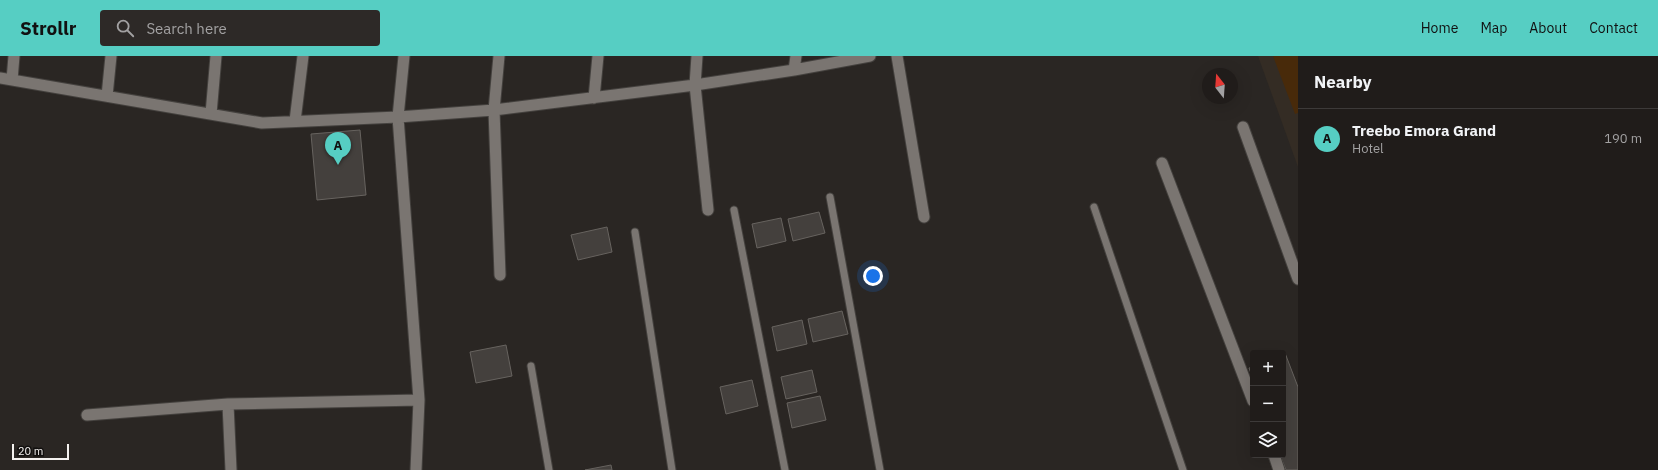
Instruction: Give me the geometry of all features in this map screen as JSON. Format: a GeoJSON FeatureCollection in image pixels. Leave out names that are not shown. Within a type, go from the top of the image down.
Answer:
{"type":"FeatureCollection","features":[{"type":"Feature","properties":{"kind":"street"},"geometry":{"type":"LineString","coordinates":[[12,80],[14,56]]}},
{"type":"Feature","properties":{"kind":"street"},"geometry":{"type":"LineString","coordinates":[[107,96],[111,56]]}},
{"type":"Feature","properties":{"kind":"street"},"geometry":{"type":"LineString","coordinates":[[211,114],[216,56]]}},
{"type":"Feature","properties":{"kind":"street"},"geometry":{"type":"LineString","coordinates":[[296,121],[303,56]]}},
{"type":"Feature","properties":{"kind":"street"},"geometry":{"type":"LineString","coordinates":[[404,56],[398,117],[419,400],[416,470]]}},
{"type":"Feature","properties":{"kind":"street"},"geometry":{"type":"LineString","coordinates":[[499,56],[494,110],[500,275]]}},
{"type":"Feature","properties":{"kind":"street"},"geometry":{"type":"LineString","coordinates":[[594,98],[598,56]]}},
{"type":"Feature","properties":{"kind":"street"},"geometry":{"type":"LineString","coordinates":[[697,56],[695,85],[708,210]]}},
{"type":"Feature","properties":{"kind":"street"},"geometry":{"type":"LineString","coordinates":[[794,70],[796,56]]}},
{"type":"Feature","properties":{"kind":"street"},"geometry":{"type":"LineString","coordinates":[[0,78],[262,123],[398,117],[494,110],[695,85],[794,70],[870,56]]}},
{"type":"Feature","properties":{"kind":"street"},"geometry":{"type":"LineString","coordinates":[[897,56],[924,217]]}},
{"type":"Feature","properties":{"kind":"street"},"geometry":{"type":"LineString","coordinates":[[1243,127],[1298,279]]}},
{"type":"Feature","properties":{"kind":"street"},"geometry":{"type":"LineString","coordinates":[[1162,163],[1250,393]]}},
{"type":"Feature","properties":{"kind":"street"},"geometry":{"type":"LineString","coordinates":[[88,415],[228,404],[419,400]]}},
{"type":"Feature","properties":{"kind":"street"},"geometry":{"type":"LineString","coordinates":[[228,404],[231,470]]}},
{"type":"Feature","properties":{"kind":"street"},"geometry":{"type":"LineString","coordinates":[[1275,458],[1279,470]]}},
{"type":"Feature","properties":{"kind":"lane"},"geometry":{"type":"LineString","coordinates":[[830,197],[880,470]]}},
{"type":"Feature","properties":{"kind":"lane"},"geometry":{"type":"LineString","coordinates":[[1094,207],[1183,470]]}},
{"type":"Feature","properties":{"kind":"lane"},"geometry":{"type":"LineString","coordinates":[[734,210],[785,470]]}},
{"type":"Feature","properties":{"kind":"lane"},"geometry":{"type":"LineString","coordinates":[[635,232],[672,470]]}},
{"type":"Feature","properties":{"kind":"lane"},"geometry":{"type":"LineString","coordinates":[[532,366],[549,470]]}},
{"type":"Feature","properties":{"kind":"shaded area"},"geometry":{"type":"Polygon","coordinates":[[[1258,56],[1298,56],[1298,167],[1258,56]]]}},
{"type":"Feature","properties":{"kind":"shaded area"},"geometry":{"type":"Polygon","coordinates":[[[1273,56],[1298,56],[1298,113],[1295,114],[1273,56]]]}},
{"type":"Feature","properties":{"kind":"building"},"geometry":{"type":"Polygon","coordinates":[[[360,130],[366,195],[317,200],[311,134],[360,130]]]}},
{"type":"Feature","properties":{"kind":"building"},"geometry":{"type":"Polygon","coordinates":[[[819,212],[825,233],[793,241],[788,219],[819,212]]]}},
{"type":"Feature","properties":{"kind":"building"},"geometry":{"type":"Polygon","coordinates":[[[781,218],[786,241],[757,248],[752,224],[781,218]]]}},
{"type":"Feature","properties":{"kind":"building"},"geometry":{"type":"Polygon","coordinates":[[[607,227],[612,252],[578,260],[571,235],[607,227]]]}},
{"type":"Feature","properties":{"kind":"building"},"geometry":{"type":"Polygon","coordinates":[[[842,311],[848,334],[813,342],[808,319],[842,311]]]}},
{"type":"Feature","properties":{"kind":"building"},"geometry":{"type":"Polygon","coordinates":[[[802,320],[807,344],[777,351],[772,327],[802,320]]]}},
{"type":"Feature","properties":{"kind":"building"},"geometry":{"type":"Polygon","coordinates":[[[506,345],[512,376],[476,383],[470,352],[506,345]]]}},
{"type":"Feature","properties":{"kind":"building"},"geometry":{"type":"Polygon","coordinates":[[[1286,356],[1298,387],[1298,470],[1286,470],[1281,458],[1286,458],[1286,356]]]}},
{"type":"Feature","properties":{"kind":"building"},"geometry":{"type":"Polygon","coordinates":[[[812,370],[817,392],[786,399],[781,377],[812,370]]]}},
{"type":"Feature","properties":{"kind":"building"},"geometry":{"type":"Polygon","coordinates":[[[752,380],[758,406],[726,414],[720,387],[752,380]]]}},
{"type":"Feature","properties":{"kind":"building"},"geometry":{"type":"Polygon","coordinates":[[[820,396],[826,420],[792,428],[787,403],[820,396]]]}},
{"type":"Feature","properties":{"kind":"building"},"geometry":{"type":"Polygon","coordinates":[[[611,465],[612,470],[585,470],[611,465]]]}},
{"type":"Feature","properties":{"kind":"place","name":"Treebo Emora Grand"},"geometry":{"type":"Point","coordinates":[338,165]}}]}
